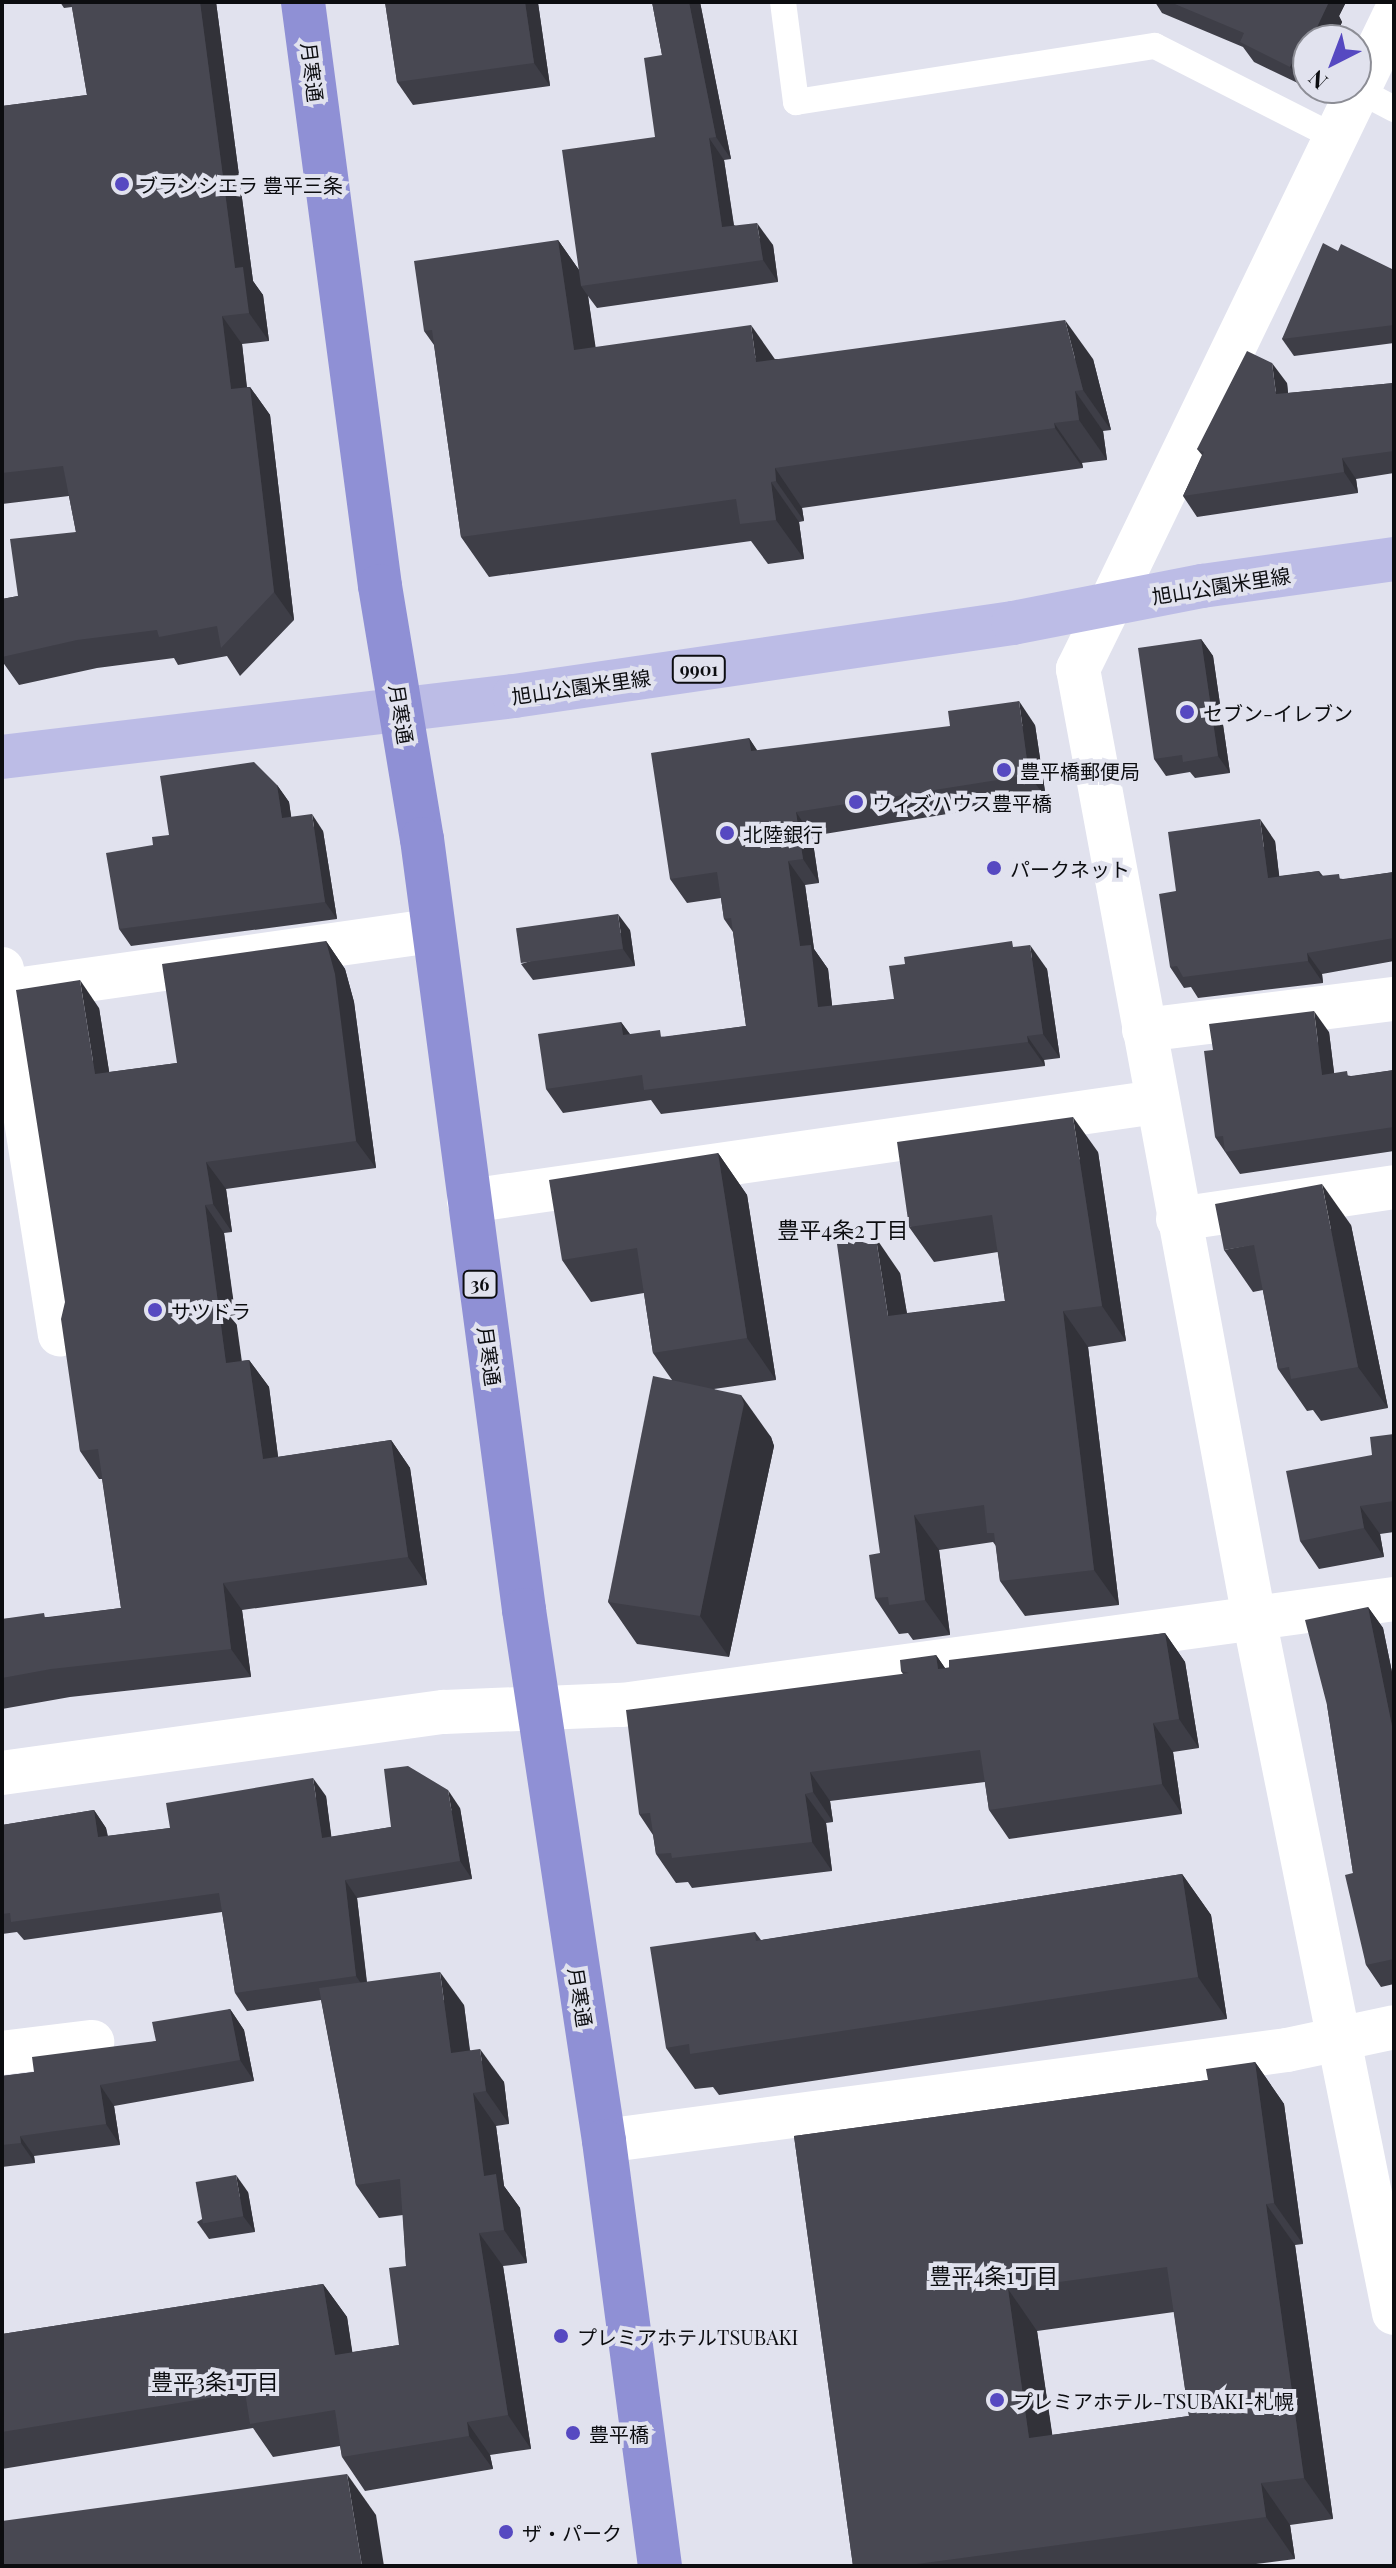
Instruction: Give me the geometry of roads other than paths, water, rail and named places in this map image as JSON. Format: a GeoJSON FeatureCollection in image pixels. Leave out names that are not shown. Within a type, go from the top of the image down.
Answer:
{"type":"FeatureCollection","features":[{"type":"Feature","properties":{"kind":"highway","name":"月寒通"},"geometry":{"type":"LineString","coordinates":[[303,2],[380,586],[401,710],[539,1710],[604,2141],[660,2566]]}},
{"type":"Feature","properties":{"kind":"main road","name":"旭山公園米里線"},"geometry":{"type":"LineString","coordinates":[[2,757],[307,717],[401,710],[1013,623],[1111,602],[1394,559]]}},
{"type":"Feature","properties":{"kind":"street"},"geometry":{"type":"LineString","coordinates":[[1394,16],[1376,100],[1334,137],[1078,669],[1254,1618],[1394,2313]]}},
{"type":"Feature","properties":{"kind":"street"},"geometry":{"type":"LineString","coordinates":[[60,1334],[19,1200],[3,984],[432,931]]}},
{"type":"Feature","properties":{"kind":"street"},"geometry":{"type":"LineString","coordinates":[[1144,1030],[1394,999]]}},
{"type":"Feature","properties":{"kind":"street"},"geometry":{"type":"LineString","coordinates":[[469,1201],[1156,1102]]}},
{"type":"Feature","properties":{"kind":"street"},"geometry":{"type":"LineString","coordinates":[[1178,1219],[1394,1187]]}},
{"type":"Feature","properties":{"kind":"street"},"geometry":{"type":"LineString","coordinates":[[2,1773],[444,1712],[622,1705],[1394,1599]]}},
{"type":"Feature","properties":{"kind":"street"},"geometry":{"type":"LineString","coordinates":[[604,2141],[1339,2039],[1394,2027]]}},
{"type":"Feature","properties":{"kind":"street"},"geometry":{"type":"LineString","coordinates":[[2,2053],[92,2042]]}},
{"type":"Feature","properties":{"kind":"lane"},"geometry":{"type":"LineString","coordinates":[[783,2],[796,102],[1155,46],[1334,137]]}},
{"type":"Feature","properties":{"kind":"place","name":"ブランシエラ 豊平三条"},"geometry":{"type":"Point","coordinates":[122,184]}},
{"type":"Feature","properties":{"kind":"place","name":"セブン-イレブン"},"geometry":{"type":"Point","coordinates":[1187,712]}},
{"type":"Feature","properties":{"kind":"place","name":"豊平橋郵便局"},"geometry":{"type":"Point","coordinates":[1004,770]}},
{"type":"Feature","properties":{"kind":"place","name":"ウィズハウス豊平橋"},"geometry":{"type":"Point","coordinates":[856,802]}},
{"type":"Feature","properties":{"kind":"place","name":"北陸銀行"},"geometry":{"type":"Point","coordinates":[727,833]}},
{"type":"Feature","properties":{"kind":"place","name":"パークネット"},"geometry":{"type":"Point","coordinates":[994,868]}},
{"type":"Feature","properties":{"kind":"place","name":"サツドラ"},"geometry":{"type":"Point","coordinates":[155,1310]}},
{"type":"Feature","properties":{"kind":"place","name":"プレミアホテルTSUBAKI"},"geometry":{"type":"Point","coordinates":[561,2336]}},
{"type":"Feature","properties":{"kind":"place","name":"プレミアホテル-TSUBAKI-札幌"},"geometry":{"type":"Point","coordinates":[997,2400]}},
{"type":"Feature","properties":{"kind":"place","name":"豊平橋"},"geometry":{"type":"Point","coordinates":[573,2433]}},
{"type":"Feature","properties":{"kind":"place","name":"ザ・パーク"},"geometry":{"type":"Point","coordinates":[506,2532]}},
{"type":"Feature","properties":{"kind":"district","name":"豊平4条2丁目"},"geometry":{"type":"Point","coordinates":[843,1230]}},
{"type":"Feature","properties":{"kind":"district","name":"豊平4条1丁目"},"geometry":{"type":"Point","coordinates":[994,2276]}},
{"type":"Feature","properties":{"kind":"district","name":"豊平3条1丁目"},"geometry":{"type":"Point","coordinates":[215,2382]}}]}
